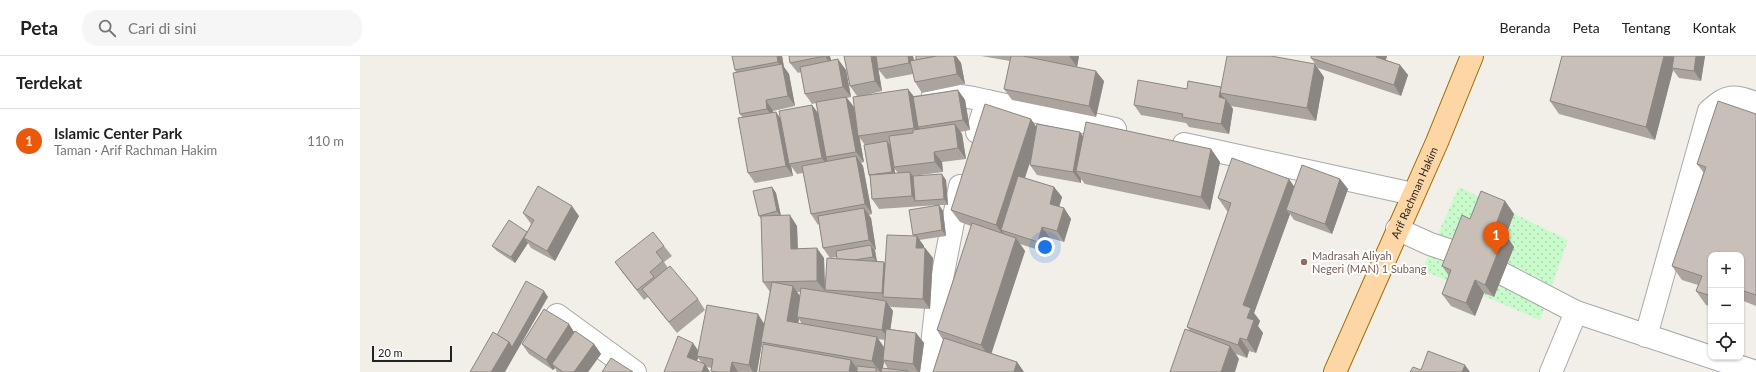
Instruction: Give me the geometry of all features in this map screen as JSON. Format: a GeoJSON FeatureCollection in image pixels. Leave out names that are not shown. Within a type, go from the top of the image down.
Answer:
{"type":"FeatureCollection","features":[{"type":"Feature","properties":{"kind":"main road","name":"Arif Rachman Hakim"},"geometry":{"type":"LineString","coordinates":[[1335,372],[1472,56]]}},
{"type":"Feature","properties":{"kind":"street"},"geometry":{"type":"LineString","coordinates":[[910,97],[947,94],[966,96],[1134,133]]}},
{"type":"Feature","properties":{"kind":"street"},"geometry":{"type":"LineString","coordinates":[[1646,336],[1709,111],[1722,100],[1737,96],[1756,103]]}},
{"type":"Feature","properties":{"kind":"street"},"geometry":{"type":"LineString","coordinates":[[929,372],[936,309],[961,184],[987,101]]}},
{"type":"Feature","properties":{"kind":"street"},"geometry":{"type":"LineString","coordinates":[[1165,140],[1413,194]]}},
{"type":"Feature","properties":{"kind":"street"},"geometry":{"type":"LineString","coordinates":[[1397,229],[1430,244],[1460,254]]}},
{"type":"Feature","properties":{"kind":"street"},"geometry":{"type":"LineString","coordinates":[[1503,274],[1576,312],[1756,372]]}},
{"type":"Feature","properties":{"kind":"street"},"geometry":{"type":"LineString","coordinates":[[1551,372],[1576,312]]}},
{"type":"Feature","properties":{"kind":"street"},"geometry":{"type":"LineString","coordinates":[[557,315],[635,372]]}},
{"type":"Feature","properties":{"kind":"green space"},"geometry":{"type":"Polygon","coordinates":[[[1459,187],[1568,240],[1540,320],[1422,270],[1459,187]]]}},
{"type":"Feature","properties":{"kind":"building"},"geometry":{"type":"Polygon","coordinates":[[[732,56],[777,56],[778,62],[735,70],[732,56]]]}},
{"type":"Feature","properties":{"kind":"building"},"geometry":{"type":"Polygon","coordinates":[[[789,56],[825,56],[790,63],[789,56]]]}},
{"type":"Feature","properties":{"kind":"building"},"geometry":{"type":"Polygon","coordinates":[[[844,56],[871,56],[875,81],[850,86],[844,56]]]}},
{"type":"Feature","properties":{"kind":"building"},"geometry":{"type":"Polygon","coordinates":[[[876,56],[908,56],[909,63],[878,69],[876,56]]]}},
{"type":"Feature","properties":{"kind":"building"},"geometry":{"type":"Polygon","coordinates":[[[916,56],[937,56],[916,60],[916,56]]]}},
{"type":"Feature","properties":{"kind":"building"},"geometry":{"type":"Polygon","coordinates":[[[937,56],[954,56],[957,74],[915,82],[910,61],[937,56]]]}},
{"type":"Feature","properties":{"kind":"building"},"geometry":{"type":"Polygon","coordinates":[[[1011,56],[1023,56],[1096,71],[1089,106],[1004,89],[1011,56]]]}},
{"type":"Feature","properties":{"kind":"building"},"geometry":{"type":"Polygon","coordinates":[[[1227,56],[1271,56],[1315,64],[1307,108],[1220,93],[1227,56]]]}},
{"type":"Feature","properties":{"kind":"building"},"geometry":{"type":"Polygon","coordinates":[[[1311,56],[1377,56],[1376,57],[1400,65],[1394,85],[1311,58],[1311,56]]]}},
{"type":"Feature","properties":{"kind":"building"},"geometry":{"type":"Polygon","coordinates":[[[1562,56],[1664,56],[1646,127],[1550,101],[1562,56]]]}},
{"type":"Feature","properties":{"kind":"building"},"geometry":{"type":"Polygon","coordinates":[[[1674,56],[1696,56],[1694,71],[1672,68],[1674,56]]]}},
{"type":"Feature","properties":{"kind":"building"},"geometry":{"type":"Polygon","coordinates":[[[838,59],[843,87],[805,94],[800,67],[838,59]]]}},
{"type":"Feature","properties":{"kind":"building"},"geometry":{"type":"Polygon","coordinates":[[[782,64],[788,96],[766,100],[767,109],[740,114],[733,73],[782,64]]]}},
{"type":"Feature","properties":{"kind":"building"},"geometry":{"type":"Polygon","coordinates":[[[1138,80],[1187,89],[1188,81],[1221,87],[1219,97],[1226,99],[1221,124],[1182,117],[1183,114],[1134,105],[1138,80]]]}},
{"type":"Feature","properties":{"kind":"building"},"geometry":{"type":"Polygon","coordinates":[[[908,89],[914,128],[858,136],[853,97],[908,89]]]}},
{"type":"Feature","properties":{"kind":"building"},"geometry":{"type":"Polygon","coordinates":[[[958,90],[963,120],[918,127],[913,97],[958,90]]]}},
{"type":"Feature","properties":{"kind":"building"},"geometry":{"type":"Polygon","coordinates":[[[846,97],[856,152],[826,157],[816,102],[846,97]]]}},
{"type":"Feature","properties":{"kind":"building"},"geometry":{"type":"Polygon","coordinates":[[[1718,101],[1756,114],[1756,295],[1744,291],[1744,252],[1708,252],[1708,295],[1696,291],[1702,276],[1672,266],[1706,167],[1697,164],[1718,101]]]}},
{"type":"Feature","properties":{"kind":"building"},"geometry":{"type":"Polygon","coordinates":[[[985,104],[1031,119],[996,225],[951,210],[985,104]]]}},
{"type":"Feature","properties":{"kind":"building"},"geometry":{"type":"Polygon","coordinates":[[[812,105],[822,158],[789,164],[779,111],[812,105]]]}},
{"type":"Feature","properties":{"kind":"building"},"geometry":{"type":"Polygon","coordinates":[[[776,112],[786,166],[748,173],[738,118],[776,112]]]}},
{"type":"Feature","properties":{"kind":"building"},"geometry":{"type":"Polygon","coordinates":[[[1086,122],[1211,149],[1201,197],[1076,171],[1086,122]]]}},
{"type":"Feature","properties":{"kind":"building"},"geometry":{"type":"Polygon","coordinates":[[[955,124],[958,148],[934,152],[935,162],[894,167],[889,136],[913,133],[913,130],[955,124]]]}},
{"type":"Feature","properties":{"kind":"building"},"geometry":{"type":"Polygon","coordinates":[[[1037,124],[1080,132],[1073,172],[1030,165],[1037,124]]]}},
{"type":"Feature","properties":{"kind":"building"},"geometry":{"type":"Polygon","coordinates":[[[887,141],[892,172],[869,175],[864,145],[887,141]]]}},
{"type":"Feature","properties":{"kind":"building"},"geometry":{"type":"Polygon","coordinates":[[[856,156],[865,204],[811,214],[802,166],[856,156]]]}},
{"type":"Feature","properties":{"kind":"building"},"geometry":{"type":"Polygon","coordinates":[[[1232,158],[1289,179],[1243,305],[1251,308],[1247,318],[1254,320],[1247,340],[1240,338],[1238,345],[1187,327],[1231,203],[1218,198],[1232,158]]]}},
{"type":"Feature","properties":{"kind":"building"},"geometry":{"type":"Polygon","coordinates":[[[1302,165],[1340,179],[1325,224],[1286,210],[1302,165]]]}},
{"type":"Feature","properties":{"kind":"building"},"geometry":{"type":"Polygon","coordinates":[[[910,172],[912,196],[872,199],[870,175],[910,172]]]}},
{"type":"Feature","properties":{"kind":"building"},"geometry":{"type":"Polygon","coordinates":[[[942,174],[944,199],[915,201],[913,176],[942,174]]]}},
{"type":"Feature","properties":{"kind":"building"},"geometry":{"type":"Polygon","coordinates":[[[1018,176],[1054,187],[1050,204],[1064,208],[1057,231],[1042,227],[1038,242],[1001,230],[1018,176]]]}},
{"type":"Feature","properties":{"kind":"building"},"geometry":{"type":"Polygon","coordinates":[[[538,186],[572,206],[547,251],[524,238],[534,220],[523,213],[538,186]]]}},
{"type":"Feature","properties":{"kind":"building"},"geometry":{"type":"Polygon","coordinates":[[[772,187],[777,211],[759,216],[753,191],[772,187]]]}},
{"type":"Feature","properties":{"kind":"building"},"geometry":{"type":"Polygon","coordinates":[[[1481,191],[1505,201],[1494,229],[1505,234],[1485,285],[1475,280],[1466,303],[1442,294],[1451,270],[1442,266],[1462,215],[1470,219],[1481,191]]]}},
{"type":"Feature","properties":{"kind":"building"},"geometry":{"type":"Polygon","coordinates":[[[939,205],[942,230],[913,235],[909,210],[939,205]]]}},
{"type":"Feature","properties":{"kind":"building"},"geometry":{"type":"Polygon","coordinates":[[[864,208],[869,240],[823,248],[818,216],[864,208]]]}},
{"type":"Feature","properties":{"kind":"building"},"geometry":{"type":"Polygon","coordinates":[[[790,215],[791,249],[817,248],[817,281],[763,282],[761,216],[790,215]]]}},
{"type":"Feature","properties":{"kind":"building"},"geometry":{"type":"Polygon","coordinates":[[[509,220],[527,232],[511,257],[492,246],[509,220]]]}},
{"type":"Feature","properties":{"kind":"building"},"geometry":{"type":"Polygon","coordinates":[[[972,223],[1016,238],[981,345],[937,330],[972,223]]]}},
{"type":"Feature","properties":{"kind":"building"},"geometry":{"type":"Polygon","coordinates":[[[653,232],[664,246],[656,252],[663,261],[650,272],[654,277],[637,290],[615,262],[653,232]]]}},
{"type":"Feature","properties":{"kind":"building"},"geometry":{"type":"Polygon","coordinates":[[[887,235],[917,236],[916,248],[925,248],[923,299],[883,297],[887,235]]]}},
{"type":"Feature","properties":{"kind":"building"},"geometry":{"type":"Polygon","coordinates":[[[871,245],[873,257],[854,260],[837,259],[836,251],[871,245]]]}},
{"type":"Feature","properties":{"kind":"building"},"geometry":{"type":"Polygon","coordinates":[[[827,258],[884,262],[882,293],[825,290],[827,258]]]}},
{"type":"Feature","properties":{"kind":"building"},"geometry":{"type":"Polygon","coordinates":[[[670,266],[698,299],[669,322],[642,289],[670,266]]]}},
{"type":"Feature","properties":{"kind":"building"},"geometry":{"type":"Polygon","coordinates":[[[526,281],[544,291],[512,347],[509,342],[497,335],[526,281]]]}},
{"type":"Feature","properties":{"kind":"building"},"geometry":{"type":"Polygon","coordinates":[[[772,282],[793,286],[787,321],[877,337],[872,361],[761,342],[772,282]]]}},
{"type":"Feature","properties":{"kind":"building"},"geometry":{"type":"Polygon","coordinates":[[[801,288],[886,301],[882,330],[797,317],[801,288]]]}},
{"type":"Feature","properties":{"kind":"building"},"geometry":{"type":"Polygon","coordinates":[[[707,305],[758,314],[749,365],[732,362],[730,372],[711,371],[713,359],[697,356],[707,305]]]}},
{"type":"Feature","properties":{"kind":"building"},"geometry":{"type":"Polygon","coordinates":[[[544,309],[569,324],[546,360],[522,344],[544,309]]]}},
{"type":"Feature","properties":{"kind":"building"},"geometry":{"type":"Polygon","coordinates":[[[886,329],[916,333],[913,364],[883,360],[886,329]]]}},
{"type":"Feature","properties":{"kind":"building"},"geometry":{"type":"Polygon","coordinates":[[[1185,329],[1230,346],[1221,372],[1170,372],[1185,329]]]}},
{"type":"Feature","properties":{"kind":"building"},"geometry":{"type":"Polygon","coordinates":[[[575,331],[594,344],[574,372],[563,372],[552,364],[575,331]]]}},
{"type":"Feature","properties":{"kind":"building"},"geometry":{"type":"Polygon","coordinates":[[[493,332],[509,342],[491,372],[470,372],[493,332]]]}},
{"type":"Feature","properties":{"kind":"building"},"geometry":{"type":"Polygon","coordinates":[[[678,336],[693,343],[687,357],[705,364],[702,372],[664,372],[678,336]]]}},
{"type":"Feature","properties":{"kind":"building"},"geometry":{"type":"Polygon","coordinates":[[[944,338],[1017,362],[1014,372],[933,372],[944,338]]]}},
{"type":"Feature","properties":{"kind":"building"},"geometry":{"type":"Polygon","coordinates":[[[763,344],[851,360],[849,372],[759,372],[763,344]]]}},
{"type":"Feature","properties":{"kind":"building"},"geometry":{"type":"Polygon","coordinates":[[[1428,351],[1465,365],[1462,372],[1410,372],[1413,367],[1421,370],[1428,351]]]}},
{"type":"Feature","properties":{"kind":"building"},"geometry":{"type":"Polygon","coordinates":[[[611,358],[633,372],[602,372],[611,358]]]}},
{"type":"Feature","properties":{"kind":"building"},"geometry":{"type":"Polygon","coordinates":[[[857,366],[876,368],[876,372],[857,372],[857,366]]]}},
{"type":"Feature","properties":{"kind":"building"},"geometry":{"type":"Polygon","coordinates":[[[882,368],[908,371],[908,372],[881,372],[882,368]]]}},
{"type":"Feature","properties":{"kind":"place","name":"Islamic Center Park"},"geometry":{"type":"Point","coordinates":[1496,255]}},
{"type":"Feature","properties":{"kind":"place","name":"Madrasah Aliyah Negeri (MAN) 1 Subang"},"geometry":{"type":"Point","coordinates":[1304,262]}}]}
